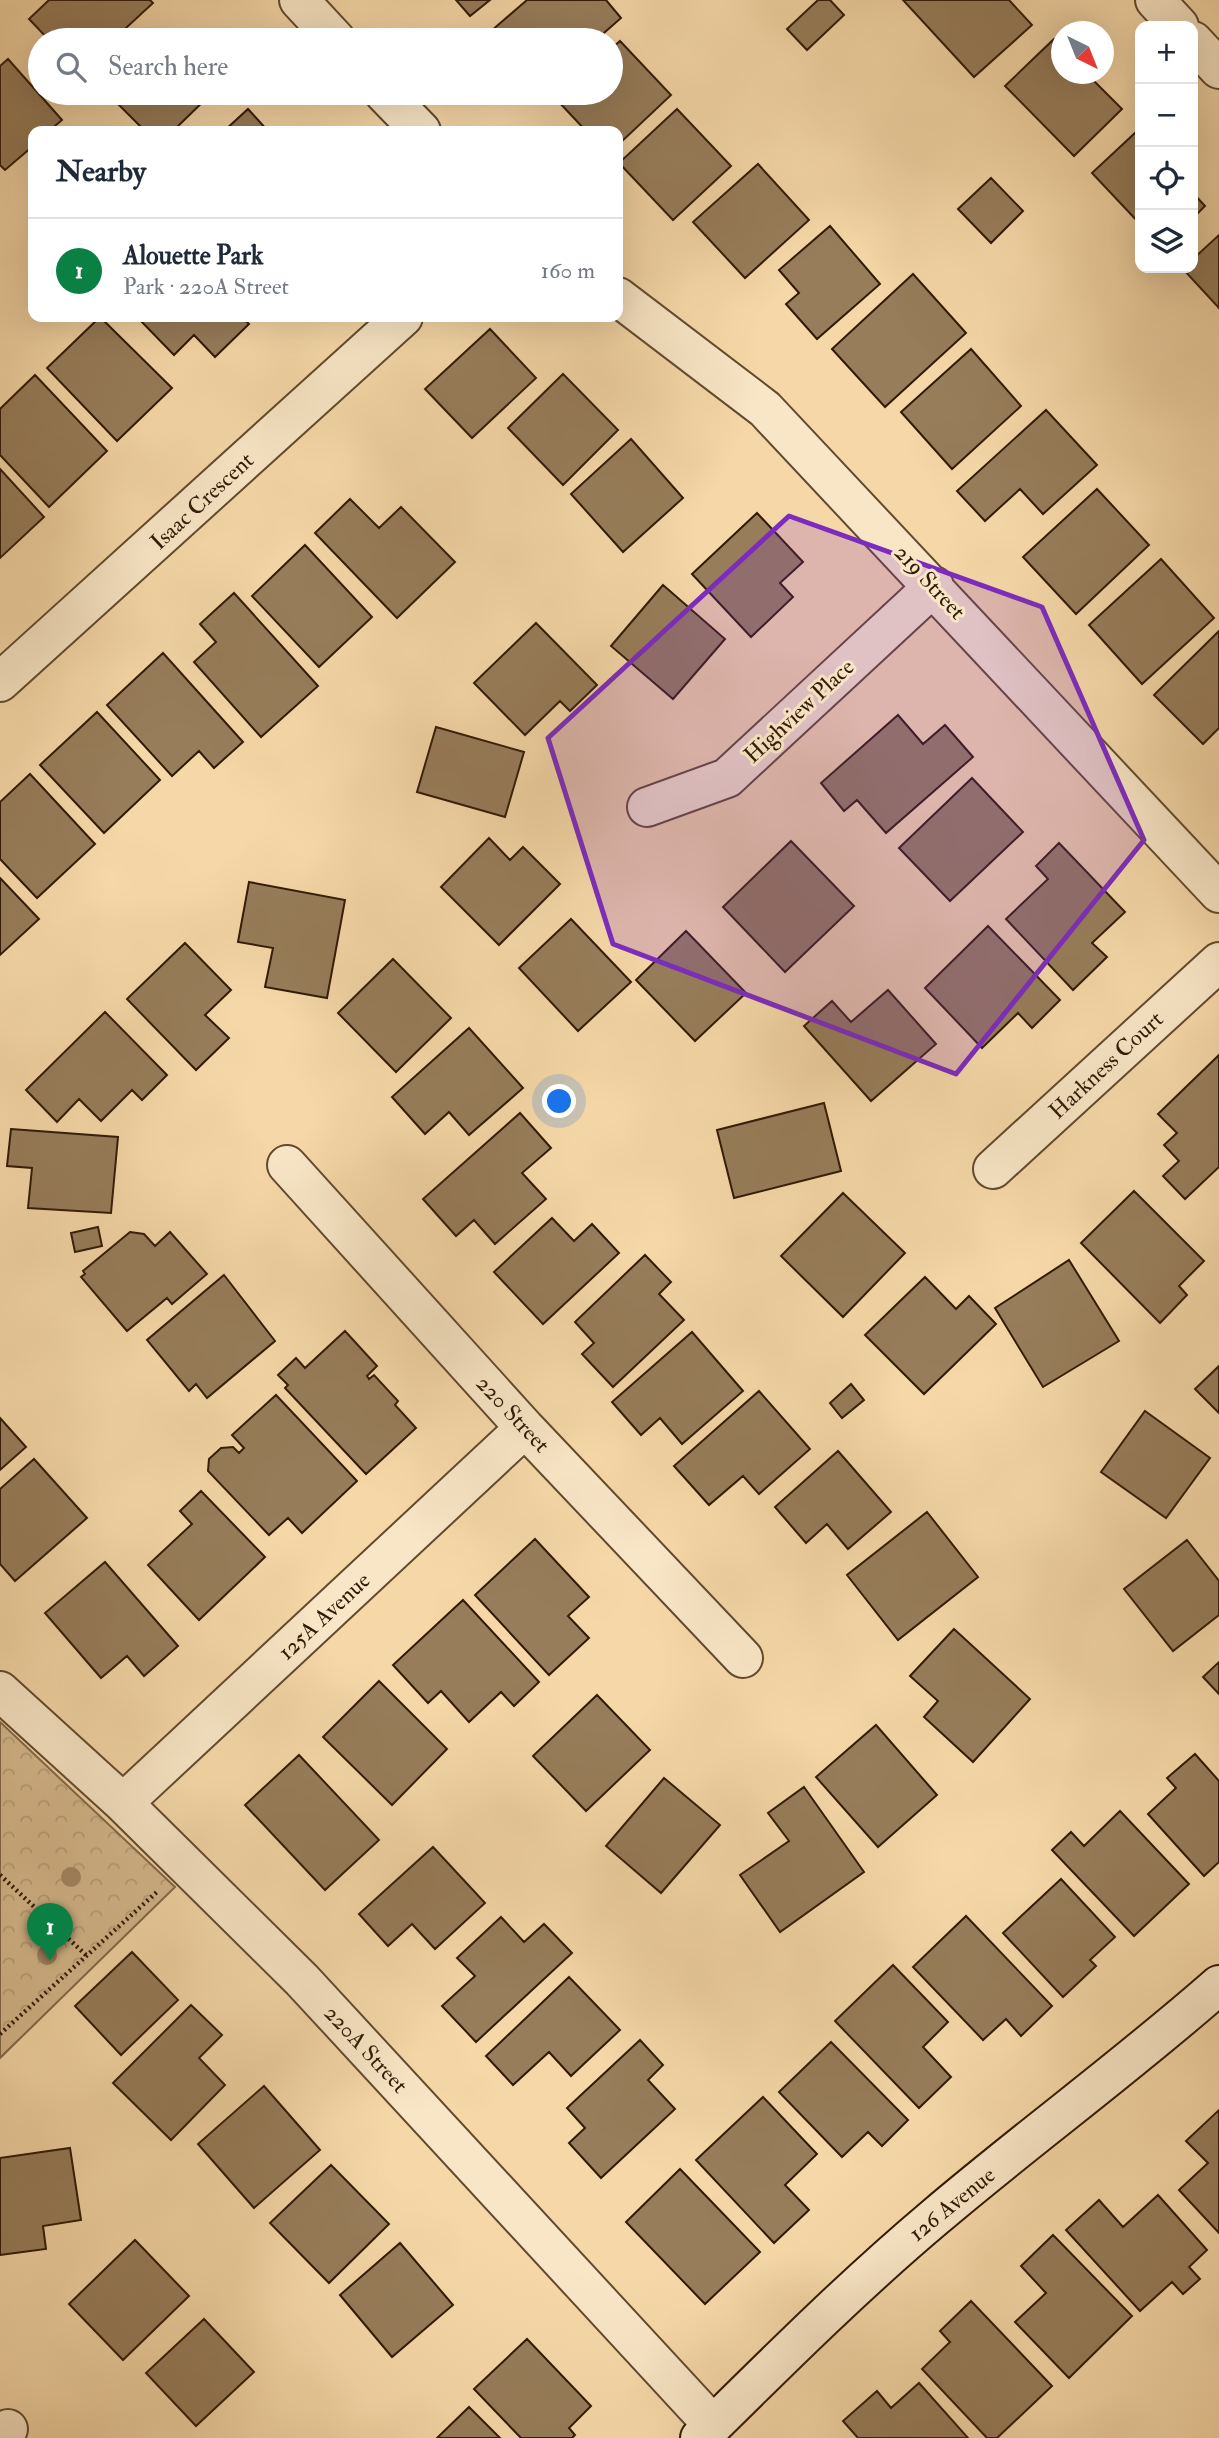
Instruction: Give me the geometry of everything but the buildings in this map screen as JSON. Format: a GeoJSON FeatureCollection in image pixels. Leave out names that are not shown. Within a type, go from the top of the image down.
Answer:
{"type":"FeatureCollection","features":[{"type":"Feature","properties":{"kind":"street"},"geometry":{"type":"LineString","coordinates":[[299,0],[325,28]]}},
{"type":"Feature","properties":{"kind":"street"},"geometry":{"type":"LineString","coordinates":[[1155,0],[1175,21]]}},
{"type":"Feature","properties":{"kind":"street"},"geometry":{"type":"LineString","coordinates":[[1198,46],[1219,69]]}},
{"type":"Feature","properties":{"kind":"street"},"geometry":{"type":"LineString","coordinates":[[396,105],[416,126]]}},
{"type":"Feature","properties":{"kind":"street","name":"219 Street"},"geometry":{"type":"LineString","coordinates":[[623,301],[765,409],[934,586],[1219,893]]}},
{"type":"Feature","properties":{"kind":"street","name":"Isaac Crescent"},"geometry":{"type":"LineString","coordinates":[[0,682],[104,592],[398,322]]}},
{"type":"Feature","properties":{"kind":"street","name":"Highview Place"},"geometry":{"type":"LineString","coordinates":[[647,807],[727,778],[934,586]]}},
{"type":"Feature","properties":{"kind":"street","name":"Harkness Court"},"geometry":{"type":"LineString","coordinates":[[993,1169],[1219,962]]}},
{"type":"Feature","properties":{"kind":"street","name":"220 Street"},"geometry":{"type":"LineString","coordinates":[[287,1165],[525,1428],[743,1658]]}},
{"type":"Feature","properties":{"kind":"street","name":"125A Avenue"},"geometry":{"type":"LineString","coordinates":[[123,1803],[525,1428]]}},
{"type":"Feature","properties":{"kind":"street","name":"220A Street"},"geometry":{"type":"LineString","coordinates":[[0,1691],[123,1803],[302,1980],[706,2431]]}},
{"type":"Feature","properties":{"kind":"street","name":"126 Avenue"},"geometry":{"type":"LineString","coordinates":[[706,2431],[850,2290],[1157,2040],[1219,1985]]}},
{"type":"Feature","properties":{"kind":"path"},"geometry":{"type":"LineString","coordinates":[[0,2034],[186,1865]]}},
{"type":"Feature","properties":{"kind":"path"},"geometry":{"type":"LineString","coordinates":[[0,1875],[87,1956]]}},
{"type":"Feature","properties":{"kind":"highlighted area"},"geometry":{"type":"Polygon","coordinates":[[[789,516],[1042,607],[1144,840],[956,1074],[613,944],[548,738],[789,516]]]}},
{"type":"Feature","properties":{"kind":"green space"},"geometry":{"type":"Polygon","coordinates":[[[0,1722],[175,1887],[0,2058],[0,1722]]]}},
{"type":"Feature","properties":{"kind":"place","name":"Alouette Park"},"geometry":{"type":"Point","coordinates":[50,1961]}}]}
